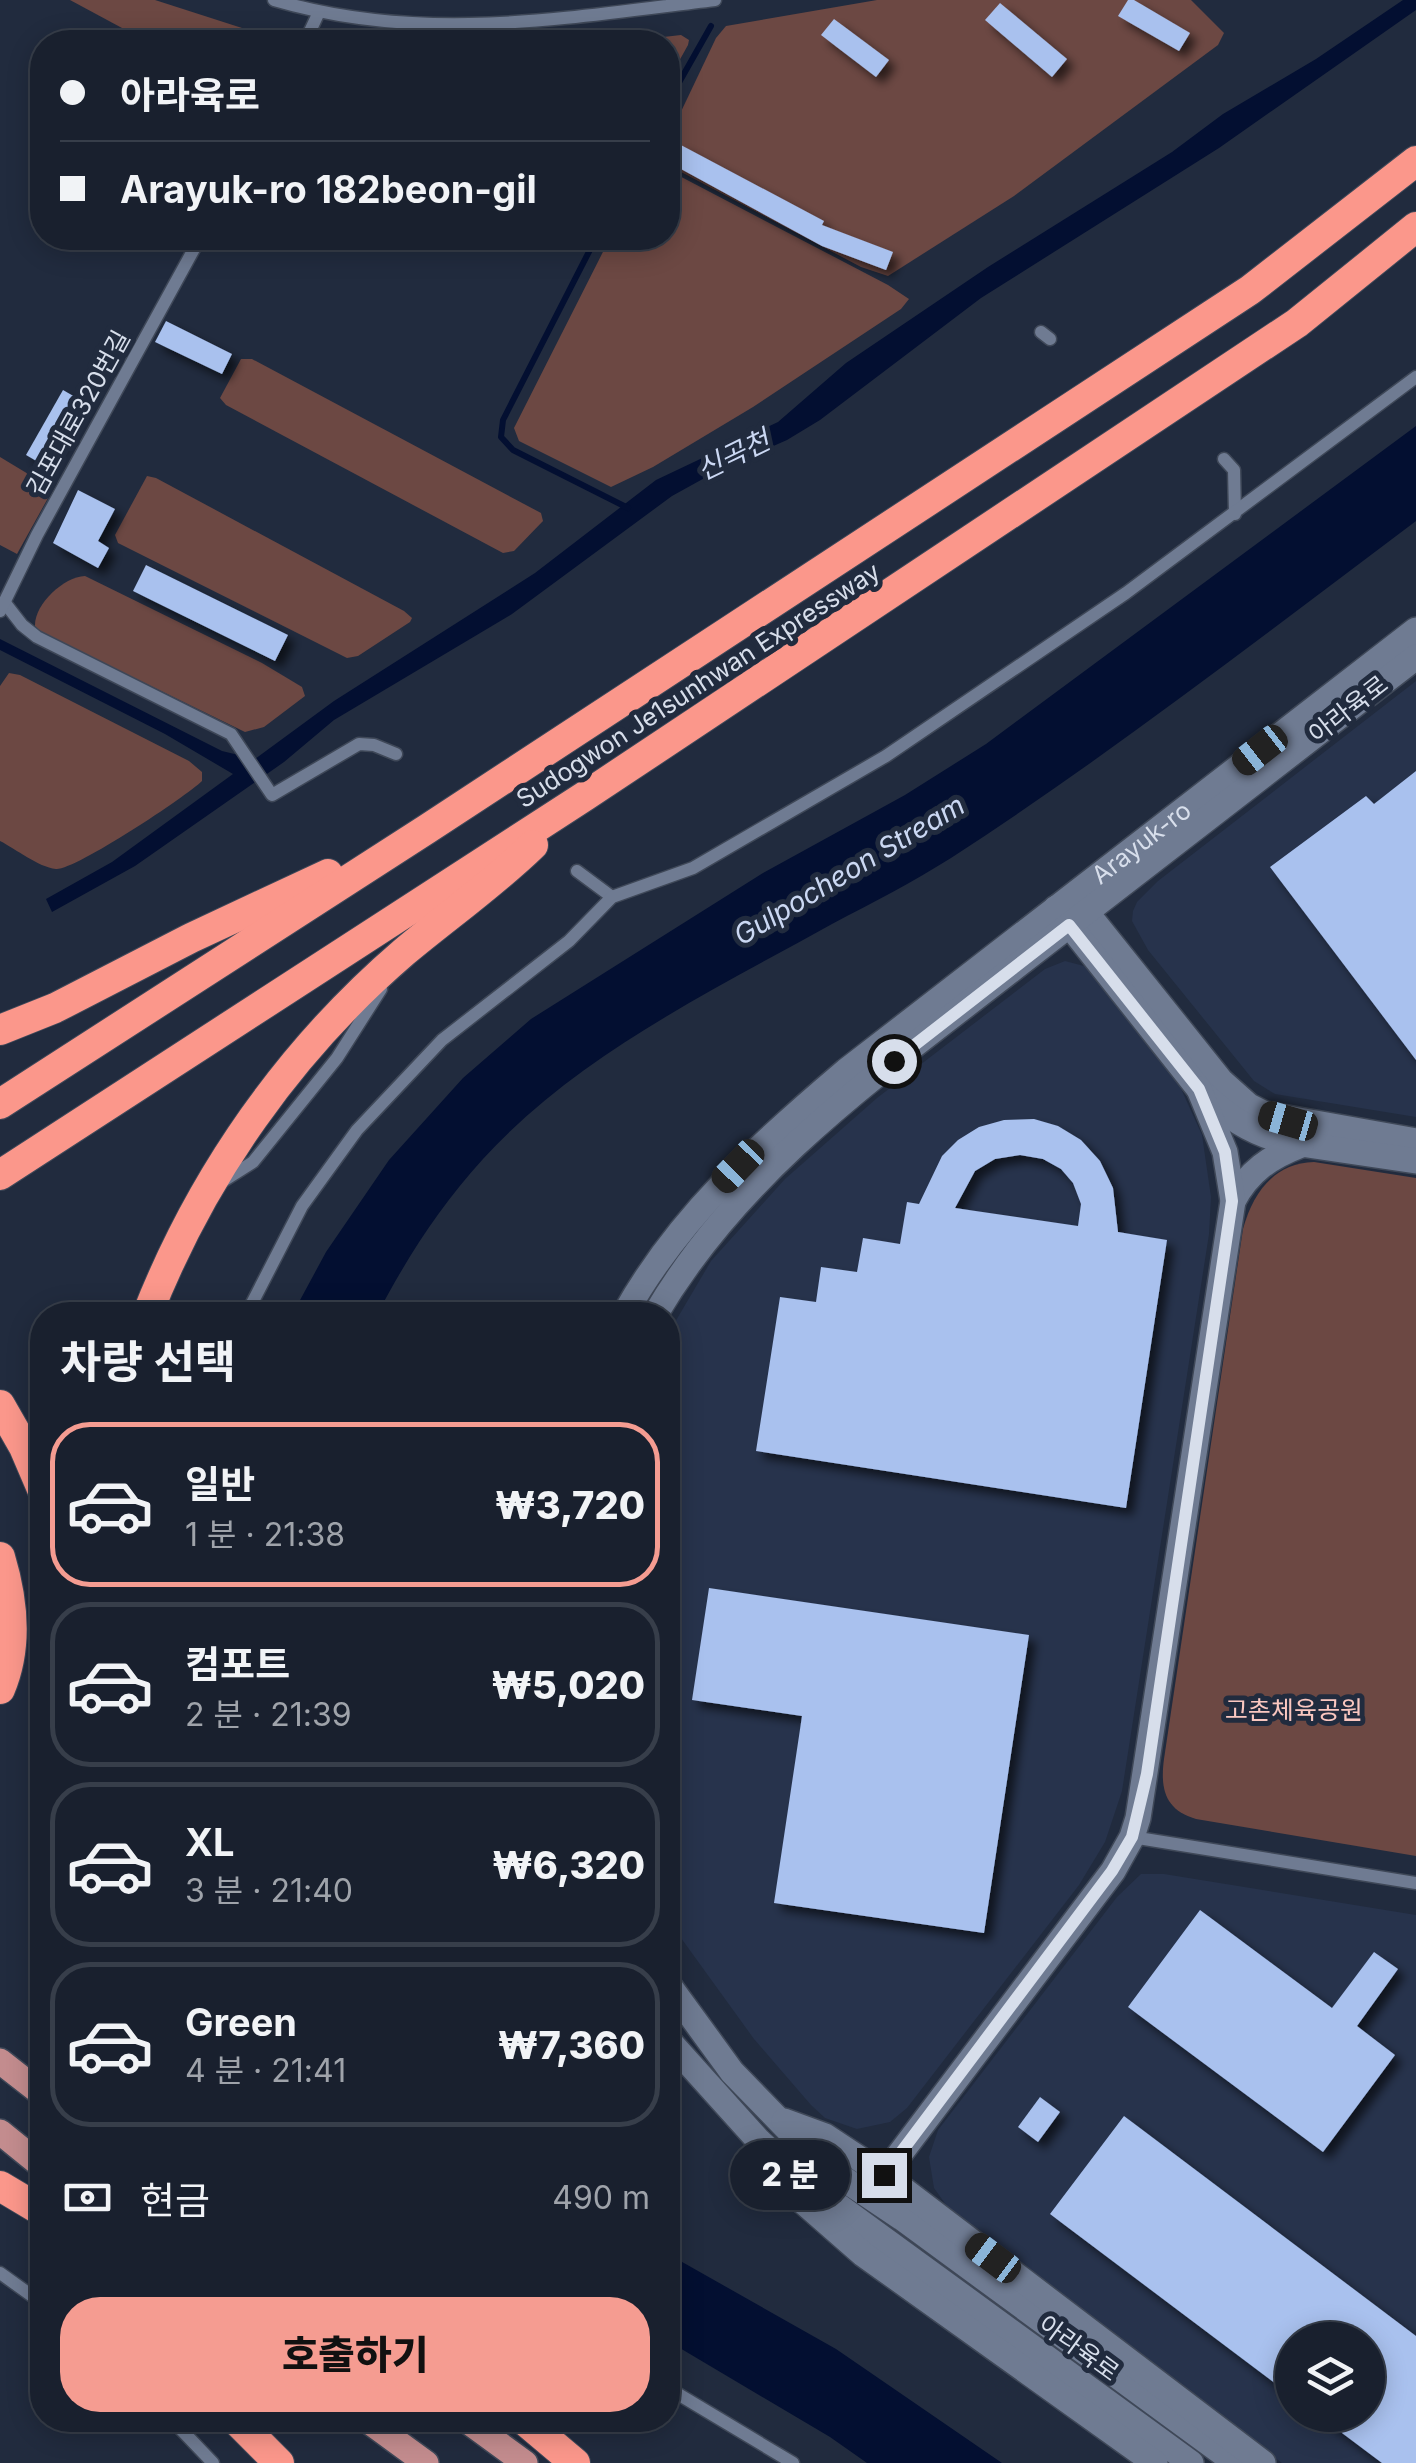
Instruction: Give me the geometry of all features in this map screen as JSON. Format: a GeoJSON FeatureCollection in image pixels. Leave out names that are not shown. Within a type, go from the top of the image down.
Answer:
{"type":"FeatureCollection","features":[{"type":"Feature","properties":{"kind":"highway","name":"Sudogwon Je1sunhwan Expressway"},"geometry":{"type":"LineString","coordinates":[[0,1104],[1250,290],[1416,161]]}},
{"type":"Feature","properties":{"kind":"highway","name":"Sudogwon Je1sunhwan Expressway"},"geometry":{"type":"LineString","coordinates":[[0,1174],[586,796],[1297,323],[1416,227]]}},
{"type":"Feature","properties":{"kind":"highway"},"geometry":{"type":"LineString","coordinates":[[153,1302],[205,1192],[249,1122],[300,1056],[405,952],[493,884],[586,796]]}},
{"type":"Feature","properties":{"kind":"highway"},"geometry":{"type":"LineString","coordinates":[[0,1030],[55,1008],[191,938],[426,830]]}},
{"type":"Feature","properties":{"kind":"highway"},"geometry":{"type":"LineString","coordinates":[[0,1405],[30,1461]]}},
{"type":"Feature","properties":{"kind":"highway"},"geometry":{"type":"LineString","coordinates":[[0,1557],[10,1596],[12,1642],[0,1689]]}},
{"type":"Feature","properties":{"kind":"highway"},"geometry":{"type":"LineString","coordinates":[[4,2188],[30,2204]]}},
{"type":"Feature","properties":{"kind":"highway"},"geometry":{"type":"LineString","coordinates":[[4,2188],[30,2213]]}},
{"type":"Feature","properties":{"kind":"highway"},"geometry":{"type":"LineString","coordinates":[[248,2432],[278,2463]]}},
{"type":"Feature","properties":{"kind":"highway"},"geometry":{"type":"LineString","coordinates":[[538,2432],[574,2463]]}},
{"type":"Feature","properties":{"kind":"main road"},"geometry":{"type":"LineString","coordinates":[[0,2061],[30,2085]]}},
{"type":"Feature","properties":{"kind":"main road"},"geometry":{"type":"LineString","coordinates":[[0,2132],[30,2156]]}},
{"type":"Feature","properties":{"kind":"main road"},"geometry":{"type":"LineString","coordinates":[[383,2432],[426,2463]]}},
{"type":"Feature","properties":{"kind":"main road"},"geometry":{"type":"LineString","coordinates":[[482,2432],[525,2463]]}},
{"type":"Feature","properties":{"kind":"main road"},"geometry":{"type":"LineString","coordinates":[[526,2432],[574,2463]]}},
{"type":"Feature","properties":{"kind":"street","name":"Arayuk-ro"},"geometry":{"type":"LineString","coordinates":[[632,1302],[685,1224],[738,1166],[846,1071],[1071,910],[1416,630]]}},
{"type":"Feature","properties":{"kind":"street","name":"아라육로"},"geometry":{"type":"LineString","coordinates":[[664,1302],[710,1232],[782,1155],[1071,910],[1416,657]]}},
{"type":"Feature","properties":{"kind":"street"},"geometry":{"type":"LineString","coordinates":[[1071,910],[1199,1089],[1227,1116],[1266,1137],[1416,1162]]}},
{"type":"Feature","properties":{"kind":"street"},"geometry":{"type":"LineString","coordinates":[[1071,910],[1221,1081],[1249,1106],[1288,1121],[1416,1141]]}},
{"type":"Feature","properties":{"kind":"street"},"geometry":{"type":"LineString","coordinates":[[884,2175],[1112,1871],[1132,1837],[1147,1774],[1232,1201],[1225,1152],[1199,1089]]}},
{"type":"Feature","properties":{"kind":"street"},"geometry":{"type":"LineString","coordinates":[[1232,1201],[1263,1163],[1301,1145]]}},
{"type":"Feature","properties":{"kind":"street","name":"아라육로"},"geometry":{"type":"LineString","coordinates":[[680,2000],[732,2072],[838,2175],[1236,2463]]}},
{"type":"Feature","properties":{"kind":"street"},"geometry":{"type":"LineString","coordinates":[[680,2053],[758,2141],[796,2175],[1191,2463]]}},
{"type":"Feature","properties":{"kind":"street"},"geometry":{"type":"LineString","coordinates":[[776,2118],[825,2136],[884,2175],[1263,2463]]}},
{"type":"Feature","properties":{"kind":"street"},"geometry":{"type":"LineString","coordinates":[[758,2141],[780,2182],[864,2254],[1155,2463]]}},
{"type":"Feature","properties":{"kind":"lane"},"geometry":{"type":"LineString","coordinates":[[274,0],[319,12],[396,23],[483,26],[715,0]]}},
{"type":"Feature","properties":{"kind":"lane"},"geometry":{"type":"LineString","coordinates":[[310,30],[319,12]]}},
{"type":"Feature","properties":{"kind":"lane","name":"김포대로320번길"},"geometry":{"type":"LineString","coordinates":[[2,607],[193,250]]}},
{"type":"Feature","properties":{"kind":"lane"},"geometry":{"type":"LineString","coordinates":[[253,1302],[302,1206],[357,1130],[442,1040],[568,941],[612,897],[692,868],[886,756],[1235,514],[1416,377]]}},
{"type":"Feature","properties":{"kind":"lane"},"geometry":{"type":"LineString","coordinates":[[1224,459],[1234,470],[1235,514]]}},
{"type":"Feature","properties":{"kind":"lane"},"geometry":{"type":"LineString","coordinates":[[2,607],[37,637],[208,721],[239,742],[272,795],[359,744],[396,754]]}},
{"type":"Feature","properties":{"kind":"lane"},"geometry":{"type":"LineString","coordinates":[[577,871],[612,897]]}},
{"type":"Feature","properties":{"kind":"lane"},"geometry":{"type":"LineString","coordinates":[[1132,1837],[1416,1882]]}},
{"type":"Feature","properties":{"kind":"lane"},"geometry":{"type":"LineString","coordinates":[[0,2274],[30,2295]]}},
{"type":"Feature","properties":{"kind":"lane"},"geometry":{"type":"LineString","coordinates":[[680,2395],[793,2463]]}},
{"type":"Feature","properties":{"kind":"lane"},"geometry":{"type":"LineString","coordinates":[[183,2432],[213,2463]]}},
{"type":"Feature","properties":{"kind":"shaded area"},"geometry":{"type":"Polygon","coordinates":[[[1416,681],[1416,1117],[1275,1094],[1254,1081],[1148,950],[1132,921],[1133,911],[1158,881],[1416,681]]]}},
{"type":"Feature","properties":{"kind":"shaded area"},"geometry":{"type":"Polygon","coordinates":[[[1065,961],[1084,966],[1178,1082],[1202,1135],[1211,1197],[1209,1234],[1122,1791],[1105,1842],[1079,1885],[907,2108],[890,2122],[857,2129],[825,2118],[811,2105],[754,2039],[680,1937],[680,1314],[711,1261],[785,1179],[877,1098],[1045,969],[1065,961]]]}},
{"type":"Feature","properties":{"kind":"shaded area"},"geometry":{"type":"Polygon","coordinates":[[[1141,1874],[1164,1874],[1416,1915],[1416,2463],[1282,2463],[954,2216],[934,2188],[929,2157],[938,2130],[1117,1897],[1141,1874]]]}},
{"type":"Feature","properties":{"kind":"green space"},"geometry":{"type":"Polygon","coordinates":[[[70,0],[155,0],[249,30],[126,30],[70,0]]]}},
{"type":"Feature","properties":{"kind":"green space"},"geometry":{"type":"Polygon","coordinates":[[[877,0],[1191,0],[1224,33],[1218,45],[1014,196],[888,276],[861,267],[680,171],[680,114],[716,38],[726,26],[877,0]]]}},
{"type":"Feature","properties":{"kind":"green space"},"geometry":{"type":"Polygon","coordinates":[[[680,35],[689,40],[680,59],[680,35]]]}},
{"type":"Feature","properties":{"kind":"green space"},"geometry":{"type":"Polygon","coordinates":[[[680,176],[909,299],[901,309],[753,407],[653,467],[611,487],[519,441],[514,428],[604,250],[680,250],[680,176]]]}},
{"type":"Feature","properties":{"kind":"green space"},"geometry":{"type":"Polygon","coordinates":[[[241,359],[252,359],[541,513],[543,521],[514,551],[503,553],[226,405],[220,398],[241,359]]]}},
{"type":"Feature","properties":{"kind":"green space"},"geometry":{"type":"Polygon","coordinates":[[[0,457],[53,489],[17,554],[0,545],[0,457]]]}},
{"type":"Feature","properties":{"kind":"green space"},"geometry":{"type":"Polygon","coordinates":[[[147,476],[404,611],[412,618],[410,622],[358,656],[347,658],[118,543],[115,535],[147,476]]]}},
{"type":"Feature","properties":{"kind":"green space"},"geometry":{"type":"Polygon","coordinates":[[[85,576],[262,663],[302,687],[305,696],[264,727],[245,732],[42,633],[35,626],[45,601],[68,581],[85,576]]]}},
{"type":"Feature","properties":{"kind":"green space"},"geometry":{"type":"Polygon","coordinates":[[[9,673],[20,675],[189,761],[202,772],[202,781],[154,816],[84,858],[56,869],[35,861],[0,841],[0,686],[9,673]]]}},
{"type":"Feature","properties":{"kind":"green space","name":"고촌체육공원"},"geometry":{"type":"Polygon","coordinates":[[[1314,1162],[1416,1178],[1416,1856],[1196,1819],[1177,1810],[1164,1789],[1164,1759],[1243,1229],[1267,1182],[1287,1168],[1314,1162]]]}},
{"type":"Feature","properties":{"kind":"water","name":"신곡천"},"geometry":{"type":"Polygon","coordinates":[[[1403,0],[1416,0],[1416,10],[1219,148],[981,298],[820,420],[672,496],[512,614],[334,720],[284,762],[135,866],[52,912],[46,899],[112,862],[233,774],[165,734],[0,650],[0,639],[222,751],[255,759],[334,701],[535,573],[656,480],[778,422],[846,363],[988,267],[1403,0]]]}},
{"type":"Feature","properties":{"kind":"water","name":"Gulpocheon Stream"},"geometry":{"type":"Polygon","coordinates":[[[1416,426],[1416,521],[1128,736],[951,858],[647,1028],[560,1088],[520,1122],[452,1195],[384,1302],[299,1302],[326,1252],[389,1160],[463,1078],[531,1019],[763,873],[905,795],[986,744],[1416,426]]]}},
{"type":"Feature","properties":{"kind":"water"},"geometry":{"type":"Polygon","coordinates":[[[680,2261],[836,2349],[1002,2463],[867,2463],[680,2348],[680,2261]]]}},
{"type":"Feature","properties":{"kind":"building"},"geometry":{"type":"Polygon","coordinates":[[[1128,0],[1190,33],[1179,51],[1118,16],[1128,0]]]}},
{"type":"Feature","properties":{"kind":"building"},"geometry":{"type":"Polygon","coordinates":[[[1000,3],[1067,59],[1052,77],[985,20],[1000,3]]]}},
{"type":"Feature","properties":{"kind":"building"},"geometry":{"type":"Polygon","coordinates":[[[834,19],[889,60],[876,77],[821,35],[834,19]]]}},
{"type":"Feature","properties":{"kind":"building"},"geometry":{"type":"Polygon","coordinates":[[[680,145],[824,221],[822,225],[893,252],[886,270],[822,246],[680,168],[680,145]]]}},
{"type":"Feature","properties":{"kind":"building"},"geometry":{"type":"Polygon","coordinates":[[[166,321],[232,354],[222,374],[155,342],[166,321]]]}},
{"type":"Feature","properties":{"kind":"building"},"geometry":{"type":"Polygon","coordinates":[[[63,390],[82,401],[45,466],[26,455],[63,390]]]}},
{"type":"Feature","properties":{"kind":"building"},"geometry":{"type":"Polygon","coordinates":[[[78,490],[115,509],[98,541],[109,548],[98,568],[53,543],[78,490]]]}},
{"type":"Feature","properties":{"kind":"building"},"geometry":{"type":"Polygon","coordinates":[[[146,565],[288,635],[275,661],[133,591],[146,565]]]}},
{"type":"Feature","properties":{"kind":"building"},"geometry":{"type":"Polygon","coordinates":[[[1416,771],[1416,1060],[1270,867],[1366,796],[1374,804],[1416,771]]]}},
{"type":"Feature","properties":{"kind":"building"},"geometry":{"type":"Polygon","coordinates":[[[1034,1119],[1058,1126],[1081,1140],[1100,1161],[1113,1188],[1118,1232],[1167,1240],[1126,1508],[756,1451],[780,1297],[816,1302],[821,1267],[857,1272],[863,1238],[900,1244],[907,1202],[919,1204],[942,1156],[979,1127],[1004,1120],[1034,1119]],[[1020,1155],[995,1159],[975,1171],[955,1208],[1078,1226],[1081,1204],[1073,1183],[1061,1169],[1043,1159],[1020,1155]]]}},
{"type":"Feature","properties":{"kind":"building"},"geometry":{"type":"Polygon","coordinates":[[[709,1588],[1029,1635],[984,1933],[774,1903],[802,1716],[692,1700],[709,1588]]]}},
{"type":"Feature","properties":{"kind":"building"},"geometry":{"type":"Polygon","coordinates":[[[1200,1910],[1332,2008],[1374,1952],[1398,1969],[1357,2026],[1395,2055],[1323,2152],[1128,2007],[1200,1910]]]}},
{"type":"Feature","properties":{"kind":"building"},"geometry":{"type":"Polygon","coordinates":[[[1040,2097],[1060,2112],[1038,2142],[1018,2127],[1040,2097]]]}},
{"type":"Feature","properties":{"kind":"building"},"geometry":{"type":"Polygon","coordinates":[[[1124,2116],[1416,2336],[1416,2463],[1382,2463],[1341,2432],[1385,2432],[1385,2322],[1275,2322],[1275,2383],[1050,2214],[1124,2116]]]}},
{"type":"Feature","properties":{"kind":"waterway"},"geometry":{"type":"LineString","coordinates":[[680,81],[711,26]]}},
{"type":"Feature","properties":{"kind":"waterway"},"geometry":{"type":"LineString","coordinates":[[590,250],[503,420],[501,437],[513,450],[628,508]]}},
{"type":"Feature","properties":{"kind":"route"},"geometry":{"type":"LineString","coordinates":[[884,2175],[1112,1871],[1132,1837],[1147,1774],[1232,1201],[1225,1152],[1199,1089],[1069,925],[894,1061]]}}]}
